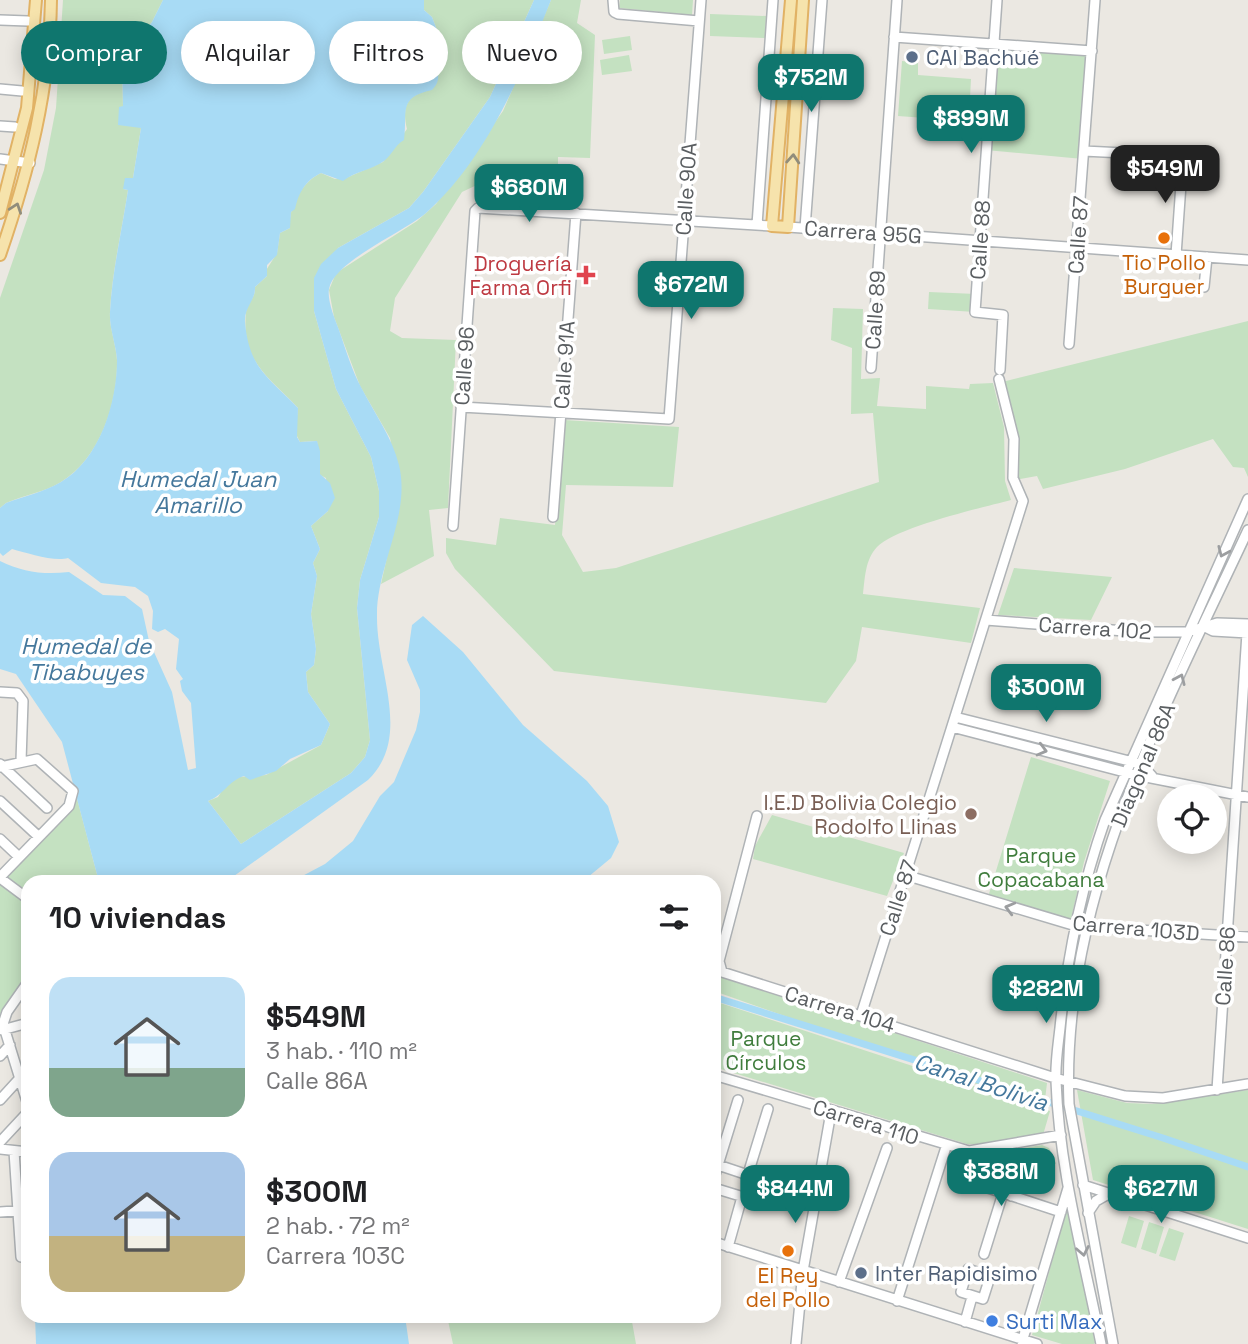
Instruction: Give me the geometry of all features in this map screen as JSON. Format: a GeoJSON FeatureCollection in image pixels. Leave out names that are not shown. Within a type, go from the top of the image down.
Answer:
{"type":"FeatureCollection","features":[{"type":"Feature","properties":{"kind":"main road"},"geometry":{"type":"LineString","coordinates":[[0,212],[16,160],[30,89],[36,0]]}},
{"type":"Feature","properties":{"kind":"main road"},"geometry":{"type":"LineString","coordinates":[[0,255],[30,163],[45,89],[51,0]]}},
{"type":"Feature","properties":{"kind":"main road"},"geometry":{"type":"LineString","coordinates":[[772,226],[791,0]]}},
{"type":"Feature","properties":{"kind":"main road"},"geometry":{"type":"LineString","coordinates":[[788,227],[803,0]]}},
{"type":"Feature","properties":{"kind":"main road","name":"Carrera 95G"},"geometry":{"type":"LineString","coordinates":[[772,226],[788,227]]}},
{"type":"Feature","properties":{"kind":"street"},"geometry":{"type":"LineString","coordinates":[[613,0],[614,12],[699,21]]}},
{"type":"Feature","properties":{"kind":"street","name":"Calle 90A"},"geometry":{"type":"LineString","coordinates":[[561,413],[669,419],[701,0]]}},
{"type":"Feature","properties":{"kind":"street"},"geometry":{"type":"LineString","coordinates":[[757,225],[773,0]]}},
{"type":"Feature","properties":{"kind":"street"},"geometry":{"type":"LineString","coordinates":[[805,228],[822,0]]}},
{"type":"Feature","properties":{"kind":"street","name":"Calle 89"},"geometry":{"type":"LineString","coordinates":[[871,368],[897,0]]}},
{"type":"Feature","properties":{"kind":"street","name":"Calle 88"},"geometry":{"type":"LineString","coordinates":[[997,0],[975,312],[1003,315],[999,374],[1014,439],[1013,478],[1023,501]]}},
{"type":"Feature","properties":{"kind":"street","name":"Calle 87"},"geometry":{"type":"LineString","coordinates":[[1069,344],[1095,0]]}},
{"type":"Feature","properties":{"kind":"street"},"geometry":{"type":"LineString","coordinates":[[0,20],[28,21]]}},
{"type":"Feature","properties":{"kind":"street"},"geometry":{"type":"LineString","coordinates":[[894,37],[1093,51]]}},
{"type":"Feature","properties":{"kind":"street"},"geometry":{"type":"LineString","coordinates":[[0,89],[22,91]]}},
{"type":"Feature","properties":{"kind":"street"},"geometry":{"type":"LineString","coordinates":[[0,126],[15,127]]}},
{"type":"Feature","properties":{"kind":"street"},"geometry":{"type":"LineString","coordinates":[[1084,151],[1183,156],[1176,255]]}},
{"type":"Feature","properties":{"kind":"street"},"geometry":{"type":"LineString","coordinates":[[0,159],[30,163]]}},
{"type":"Feature","properties":{"kind":"street","name":"Carrera 95G"},"geometry":{"type":"LineString","coordinates":[[478,208],[772,226]]}},
{"type":"Feature","properties":{"kind":"street","name":"Calle 96"},"geometry":{"type":"LineString","coordinates":[[453,526],[475,211],[478,208]]}},
{"type":"Feature","properties":{"kind":"street","name":"Calle 91A"},"geometry":{"type":"LineString","coordinates":[[553,517],[576,213]]}},
{"type":"Feature","properties":{"kind":"street","name":"Carrera 95G"},"geometry":{"type":"LineString","coordinates":[[788,227],[1248,260]]}},
{"type":"Feature","properties":{"kind":"street"},"geometry":{"type":"LineString","coordinates":[[1204,287],[1207,257]]}},
{"type":"Feature","properties":{"kind":"street"},"geometry":{"type":"LineString","coordinates":[[461,407],[561,413]]}},
{"type":"Feature","properties":{"kind":"street","name":"Diagonal 86A"},"geometry":{"type":"LineString","coordinates":[[1101,1344],[1069,1184],[1056,1099],[1055,1078],[1063,997],[1094,850],[1124,772],[1248,499]]}},
{"type":"Feature","properties":{"kind":"street","name":"Calle 87"},"geometry":{"type":"LineString","coordinates":[[860,1015],[1023,501]]}},
{"type":"Feature","properties":{"kind":"street","name":"Diagonal 86A"},"geometry":{"type":"LineString","coordinates":[[1113,1344],[1069,1104],[1068,1082],[1079,976],[1107,852],[1136,775],[1248,530]]}},
{"type":"Feature","properties":{"kind":"street","name":"Carrera 102"},"geometry":{"type":"LineString","coordinates":[[986,620],[1137,632],[1187,632],[1203,626]]}},
{"type":"Feature","properties":{"kind":"street"},"geometry":{"type":"LineString","coordinates":[[1203,626],[1213,631],[1248,630]]}},
{"type":"Feature","properties":{"kind":"street","name":"Calle 86"},"geometry":{"type":"LineString","coordinates":[[1217,1090],[1236,794],[1244,740],[1248,630]]}},
{"type":"Feature","properties":{"kind":"street"},"geometry":{"type":"LineString","coordinates":[[0,692],[11,691],[23,701],[21,761]]}},
{"type":"Feature","properties":{"kind":"street"},"geometry":{"type":"LineString","coordinates":[[953,722],[1141,764],[1152,776]]}},
{"type":"Feature","properties":{"kind":"street"},"geometry":{"type":"LineString","coordinates":[[953,722],[1124,772],[1248,797]]}},
{"type":"Feature","properties":{"kind":"street"},"geometry":{"type":"LineString","coordinates":[[1,766],[21,761],[41,761],[70,786],[72,799],[69,806],[0,878],[21,894]]}},
{"type":"Feature","properties":{"kind":"street"},"geometry":{"type":"LineString","coordinates":[[1,766],[47,808]]}},
{"type":"Feature","properties":{"kind":"street"},"geometry":{"type":"LineString","coordinates":[[0,801],[39,837]]}},
{"type":"Feature","properties":{"kind":"street","name":"Carrera 104"},"geometry":{"type":"LineString","coordinates":[[721,953],[757,816]]}},
{"type":"Feature","properties":{"kind":"street"},"geometry":{"type":"LineString","coordinates":[[0,839],[19,857]]}},
{"type":"Feature","properties":{"kind":"street","name":"Carrera 103D"},"geometry":{"type":"LineString","coordinates":[[905,875],[1076,926],[1248,937]]}},
{"type":"Feature","properties":{"kind":"street","name":"Carrera 104"},"geometry":{"type":"LineString","coordinates":[[721,971],[1068,1082],[1144,1098],[1248,1084]]}},
{"type":"Feature","properties":{"kind":"street"},"geometry":{"type":"LineString","coordinates":[[21,998],[7,1012],[2,1030],[10,1045],[21,1081]]}},
{"type":"Feature","properties":{"kind":"street"},"geometry":{"type":"LineString","coordinates":[[2,1030],[21,1026]]}},
{"type":"Feature","properties":{"kind":"street"},"geometry":{"type":"LineString","coordinates":[[0,1056],[10,1045]]}},
{"type":"Feature","properties":{"kind":"street","name":"Carrera 110"},"geometry":{"type":"LineString","coordinates":[[721,1077],[946,1147],[976,1151],[1061,1135]]}},
{"type":"Feature","properties":{"kind":"street"},"geometry":{"type":"LineString","coordinates":[[0,1100],[20,1078]]}},
{"type":"Feature","properties":{"kind":"street"},"geometry":{"type":"LineString","coordinates":[[721,1155],[738,1100]]}},
{"type":"Feature","properties":{"kind":"street"},"geometry":{"type":"LineString","coordinates":[[748,1174],[768,1109]]}},
{"type":"Feature","properties":{"kind":"street"},"geometry":{"type":"LineString","coordinates":[[0,1142],[21,1111]]}},
{"type":"Feature","properties":{"kind":"street"},"geometry":{"type":"LineString","coordinates":[[796,1344],[803,1271],[831,1112]]}},
{"type":"Feature","properties":{"kind":"street"},"geometry":{"type":"LineString","coordinates":[[897,1301],[946,1147]]}},
{"type":"Feature","properties":{"kind":"street"},"geometry":{"type":"LineString","coordinates":[[839,1282],[887,1148]]}},
{"type":"Feature","properties":{"kind":"street"},"geometry":{"type":"LineString","coordinates":[[0,1149],[21,1152]]}},
{"type":"Feature","properties":{"kind":"street"},"geometry":{"type":"LineString","coordinates":[[14,1151],[21,1257]]}},
{"type":"Feature","properties":{"kind":"street"},"geometry":{"type":"LineString","coordinates":[[721,1166],[757,1178],[750,1199],[721,1190]]}},
{"type":"Feature","properties":{"kind":"street"},"geometry":{"type":"LineString","coordinates":[[984,1254],[1016,1178]]}},
{"type":"Feature","properties":{"kind":"street"},"geometry":{"type":"LineString","coordinates":[[973,1183],[1061,1212]]}},
{"type":"Feature","properties":{"kind":"street","name":"Diagonal 86A"},"geometry":{"type":"LineString","coordinates":[[1022,1342],[1069,1184]]}},
{"type":"Feature","properties":{"kind":"street"},"geometry":{"type":"LineString","coordinates":[[1083,1185],[1248,1238]]}},
{"type":"Feature","properties":{"kind":"street"},"geometry":{"type":"LineString","coordinates":[[1088,1213],[1096,1200],[1110,1193]]}},
{"type":"Feature","properties":{"kind":"street"},"geometry":{"type":"LineString","coordinates":[[728,1247],[742,1197]]}},
{"type":"Feature","properties":{"kind":"street"},"geometry":{"type":"LineString","coordinates":[[0,1212],[21,1211]]}},
{"type":"Feature","properties":{"kind":"street"},"geometry":{"type":"LineString","coordinates":[[721,1244],[1022,1342],[1037,1344]]}},
{"type":"Feature","properties":{"kind":"street"},"geometry":{"type":"LineString","coordinates":[[965,1322],[972,1297]]}},
{"type":"Feature","properties":{"kind":"green space"},"geometry":{"type":"Polygon","coordinates":[[[63,0],[163,0],[152,21],[62,21],[63,0]]]}},
{"type":"Feature","properties":{"kind":"green space"},"geometry":{"type":"Polygon","coordinates":[[[424,0],[534,0],[524,21],[462,21],[462,84],[496,84],[490,97],[409,208],[338,248],[314,311],[336,389],[371,457],[379,491],[379,517],[360,580],[357,608],[370,740],[365,757],[351,773],[241,844],[208,801],[218,797],[225,786],[239,777],[266,775],[321,745],[330,724],[308,692],[306,672],[314,665],[316,649],[311,614],[317,576],[313,563],[320,549],[311,526],[328,511],[326,478],[320,475],[317,441],[300,442],[295,432],[298,408],[267,377],[252,356],[246,329],[247,309],[255,287],[267,276],[265,272],[277,253],[280,233],[290,228],[294,204],[308,182],[321,173],[335,179],[346,178],[383,162],[407,129],[405,114],[407,103],[412,97],[434,84],[448,84],[448,21],[434,21],[424,10],[424,0]]]}},
{"type":"Feature","properties":{"kind":"green space"},"geometry":{"type":"Polygon","coordinates":[[[551,0],[581,0],[577,21],[542,21],[551,0]]]}},
{"type":"Feature","properties":{"kind":"green space"},"geometry":{"type":"Polygon","coordinates":[[[620,0],[693,0],[692,15],[619,8],[620,0]]]}},
{"type":"Feature","properties":{"kind":"green space"},"geometry":{"type":"Polygon","coordinates":[[[710,14],[766,16],[765,38],[710,36],[710,14]]]}},
{"type":"Feature","properties":{"kind":"green space"},"geometry":{"type":"Polygon","coordinates":[[[582,26],[595,35],[590,158],[558,157],[558,192],[554,201],[503,197],[496,176],[462,192],[395,298],[390,331],[402,338],[456,340],[448,508],[429,510],[434,556],[381,584],[401,494],[390,438],[360,386],[334,317],[329,290],[336,273],[417,221],[436,204],[503,111],[515,84],[582,84],[582,26]]]}},
{"type":"Feature","properties":{"kind":"green space"},"geometry":{"type":"Polygon","coordinates":[[[630,36],[632,50],[604,54],[602,40],[630,36]]]}},
{"type":"Feature","properties":{"kind":"green space"},"geometry":{"type":"Polygon","coordinates":[[[994,44],[1091,52],[1083,159],[986,150],[994,44]]]}},
{"type":"Feature","properties":{"kind":"green space"},"geometry":{"type":"Polygon","coordinates":[[[629,55],[632,71],[602,75],[600,60],[629,55]]]}},
{"type":"Feature","properties":{"kind":"green space"},"geometry":{"type":"Polygon","coordinates":[[[902,61],[918,63],[918,75],[971,79],[970,98],[954,98],[952,120],[898,116],[902,61]]]}},
{"type":"Feature","properties":{"kind":"green space"},"geometry":{"type":"Polygon","coordinates":[[[58,84],[123,84],[123,107],[119,107],[141,128],[133,178],[123,189],[128,190],[111,297],[110,318],[117,360],[114,394],[104,428],[96,444],[75,472],[55,485],[6,503],[0,508],[0,298],[44,170],[56,108],[58,84]]]}},
{"type":"Feature","properties":{"kind":"green space"},"geometry":{"type":"Polygon","coordinates":[[[957,102],[981,103],[980,117],[956,115],[957,102]]]}},
{"type":"Feature","properties":{"kind":"green space"},"geometry":{"type":"Polygon","coordinates":[[[929,292],[976,294],[975,312],[928,309],[929,292]]]}},
{"type":"Feature","properties":{"kind":"green space"},"geometry":{"type":"Polygon","coordinates":[[[833,308],[863,309],[861,379],[880,378],[877,406],[926,409],[926,386],[969,389],[970,384],[993,383],[1004,427],[1005,481],[1011,500],[920,525],[887,540],[877,547],[870,558],[863,594],[980,608],[971,643],[862,627],[856,661],[826,703],[554,671],[455,569],[446,553],[446,538],[496,545],[500,518],[555,525],[564,420],[679,427],[673,487],[566,485],[562,535],[583,572],[616,568],[879,482],[873,413],[851,414],[852,348],[831,340],[833,308]]]}},
{"type":"Feature","properties":{"kind":"green space"},"geometry":{"type":"Polygon","coordinates":[[[1248,321],[1248,477],[1244,468],[1233,467],[1213,439],[1125,469],[1043,489],[1037,476],[1015,480],[1002,382],[1248,321]]]}},
{"type":"Feature","properties":{"kind":"green space"},"geometry":{"type":"Polygon","coordinates":[[[1014,568],[1112,577],[1091,620],[998,615],[1014,568]]]}},
{"type":"Feature","properties":{"kind":"green space","name":"Parque Copacabana"},"geometry":{"type":"Polygon","coordinates":[[[1031,757],[1110,781],[1084,862],[1071,919],[988,897],[1031,757]]]}},
{"type":"Feature","properties":{"kind":"green space"},"geometry":{"type":"Polygon","coordinates":[[[74,787],[97,875],[21,875],[21,983],[0,1014],[0,881],[70,807],[74,787]]]}},
{"type":"Feature","properties":{"kind":"green space"},"geometry":{"type":"Polygon","coordinates":[[[772,815],[904,853],[887,896],[753,859],[755,846],[772,815]]]}},
{"type":"Feature","properties":{"kind":"green space"},"geometry":{"type":"Polygon","coordinates":[[[721,976],[1047,1083],[1044,1108],[721,993],[721,976]]]}},
{"type":"Feature","properties":{"kind":"green space","name":"Parque Círculos"},"geometry":{"type":"Polygon","coordinates":[[[721,1003],[1050,1111],[1043,1135],[996,1144],[967,1144],[721,1069],[721,1003]]]}},
{"type":"Feature","properties":{"kind":"green space"},"geometry":{"type":"Polygon","coordinates":[[[1077,1090],[1127,1103],[1152,1104],[1248,1090],[1248,1229],[1093,1180],[1077,1090]]]}},
{"type":"Feature","properties":{"kind":"green space"},"geometry":{"type":"Polygon","coordinates":[[[1042,1145],[1049,1148],[1056,1164],[1041,1159],[981,1166],[978,1173],[950,1166],[955,1159],[1042,1145]]]}},
{"type":"Feature","properties":{"kind":"green space"},"geometry":{"type":"Polygon","coordinates":[[[1067,1206],[1094,1344],[1062,1344],[1032,1335],[1067,1206]]]}},
{"type":"Feature","properties":{"kind":"green space"},"geometry":{"type":"Polygon","coordinates":[[[1129,1216],[1144,1221],[1136,1248],[1121,1243],[1129,1216]]]}},
{"type":"Feature","properties":{"kind":"green space"},"geometry":{"type":"Polygon","coordinates":[[[1149,1222],[1164,1227],[1156,1254],[1141,1249],[1149,1222]]]}},
{"type":"Feature","properties":{"kind":"green space"},"geometry":{"type":"Polygon","coordinates":[[[1169,1228],[1184,1233],[1175,1261],[1159,1256],[1169,1228]]]}},
{"type":"Feature","properties":{"kind":"green space"},"geometry":{"type":"Polygon","coordinates":[[[448,1323],[632,1323],[636,1344],[453,1344],[448,1323]]]}},
{"type":"Feature","properties":{"kind":"water","name":"Humedal Juan Amarillo"},"geometry":{"type":"Polygon","coordinates":[[[163,0],[424,0],[424,10],[434,21],[329,21],[329,84],[436,84],[432,90],[413,97],[409,102],[405,114],[404,140],[384,161],[343,181],[321,173],[307,183],[291,212],[290,228],[280,233],[277,255],[267,265],[267,276],[255,287],[254,296],[246,312],[247,338],[256,362],[298,408],[297,437],[300,442],[317,441],[320,474],[330,483],[335,498],[328,511],[311,526],[320,549],[313,563],[317,576],[311,614],[316,649],[314,665],[306,672],[308,692],[330,724],[321,745],[290,759],[276,771],[250,780],[244,776],[239,778],[208,801],[241,844],[351,773],[365,757],[370,740],[357,608],[360,580],[379,517],[379,491],[371,457],[336,389],[314,311],[314,278],[321,264],[338,248],[409,208],[490,97],[496,84],[516,84],[484,142],[447,192],[416,221],[343,268],[333,279],[329,289],[332,310],[349,360],[392,445],[402,484],[401,503],[378,596],[378,637],[389,702],[388,744],[381,763],[368,780],[235,875],[97,875],[62,742],[16,674],[0,669],[0,561],[33,572],[69,572],[103,595],[125,596],[142,609],[149,641],[172,692],[188,770],[196,768],[191,703],[182,691],[180,681],[183,679],[176,669],[179,639],[165,629],[158,632],[152,629],[153,611],[148,596],[135,587],[101,583],[68,558],[48,558],[12,549],[3,556],[0,553],[0,508],[6,503],[61,482],[75,472],[96,444],[110,411],[117,360],[111,324],[111,297],[128,190],[123,189],[125,178],[133,178],[141,128],[118,125],[119,107],[123,106],[123,84],[167,84],[167,21],[152,21],[163,0]]]}},
{"type":"Feature","properties":{"kind":"water","name":"Humedal Juan Amarillo"},"geometry":{"type":"Polygon","coordinates":[[[534,0],[551,0],[543,21],[524,21],[534,0]]]}},
{"type":"Feature","properties":{"kind":"water"},"geometry":{"type":"Polygon","coordinates":[[[423,616],[463,652],[523,725],[587,781],[608,806],[619,842],[611,858],[590,875],[304,875],[325,864],[353,841],[380,796],[394,782],[416,730],[420,712],[420,690],[407,660],[412,625],[423,616]]]}},
{"type":"Feature","properties":{"kind":"water"},"geometry":{"type":"Polygon","coordinates":[[[35,1323],[406,1323],[409,1344],[36,1344],[35,1323]]]}},
{"type":"Feature","properties":{"kind":"waterway","name":"Canal Bolivia"},"geometry":{"type":"LineString","coordinates":[[721,999],[1248,1167]]}},
{"type":"Feature","properties":{"kind":"place","name":"CAI Bachué"},"geometry":{"type":"Point","coordinates":[912,57]}},
{"type":"Feature","properties":{"kind":"place","name":"Tio Pollo Burguer"},"geometry":{"type":"Point","coordinates":[1164,238]}},
{"type":"Feature","properties":{"kind":"place","name":"Droguería Farma Orfi"},"geometry":{"type":"Point","coordinates":[586,275]}},
{"type":"Feature","properties":{"kind":"place","name":"I.E.D Bolivia Colegio Rodolfo Llinas"},"geometry":{"type":"Point","coordinates":[971,814]}},
{"type":"Feature","properties":{"kind":"place","name":"El Rey del Pollo"},"geometry":{"type":"Point","coordinates":[788,1251]}},
{"type":"Feature","properties":{"kind":"place","name":"Inter Rapidisimo"},"geometry":{"type":"Point","coordinates":[861,1273]}},
{"type":"Feature","properties":{"kind":"place","name":"Surti Max"},"geometry":{"type":"Point","coordinates":[992,1321]}},
{"type":"Feature","properties":{"kind":"water label","name":"Humedal de Tibabuyes"},"geometry":{"type":"Point","coordinates":[86,659]}}]}
